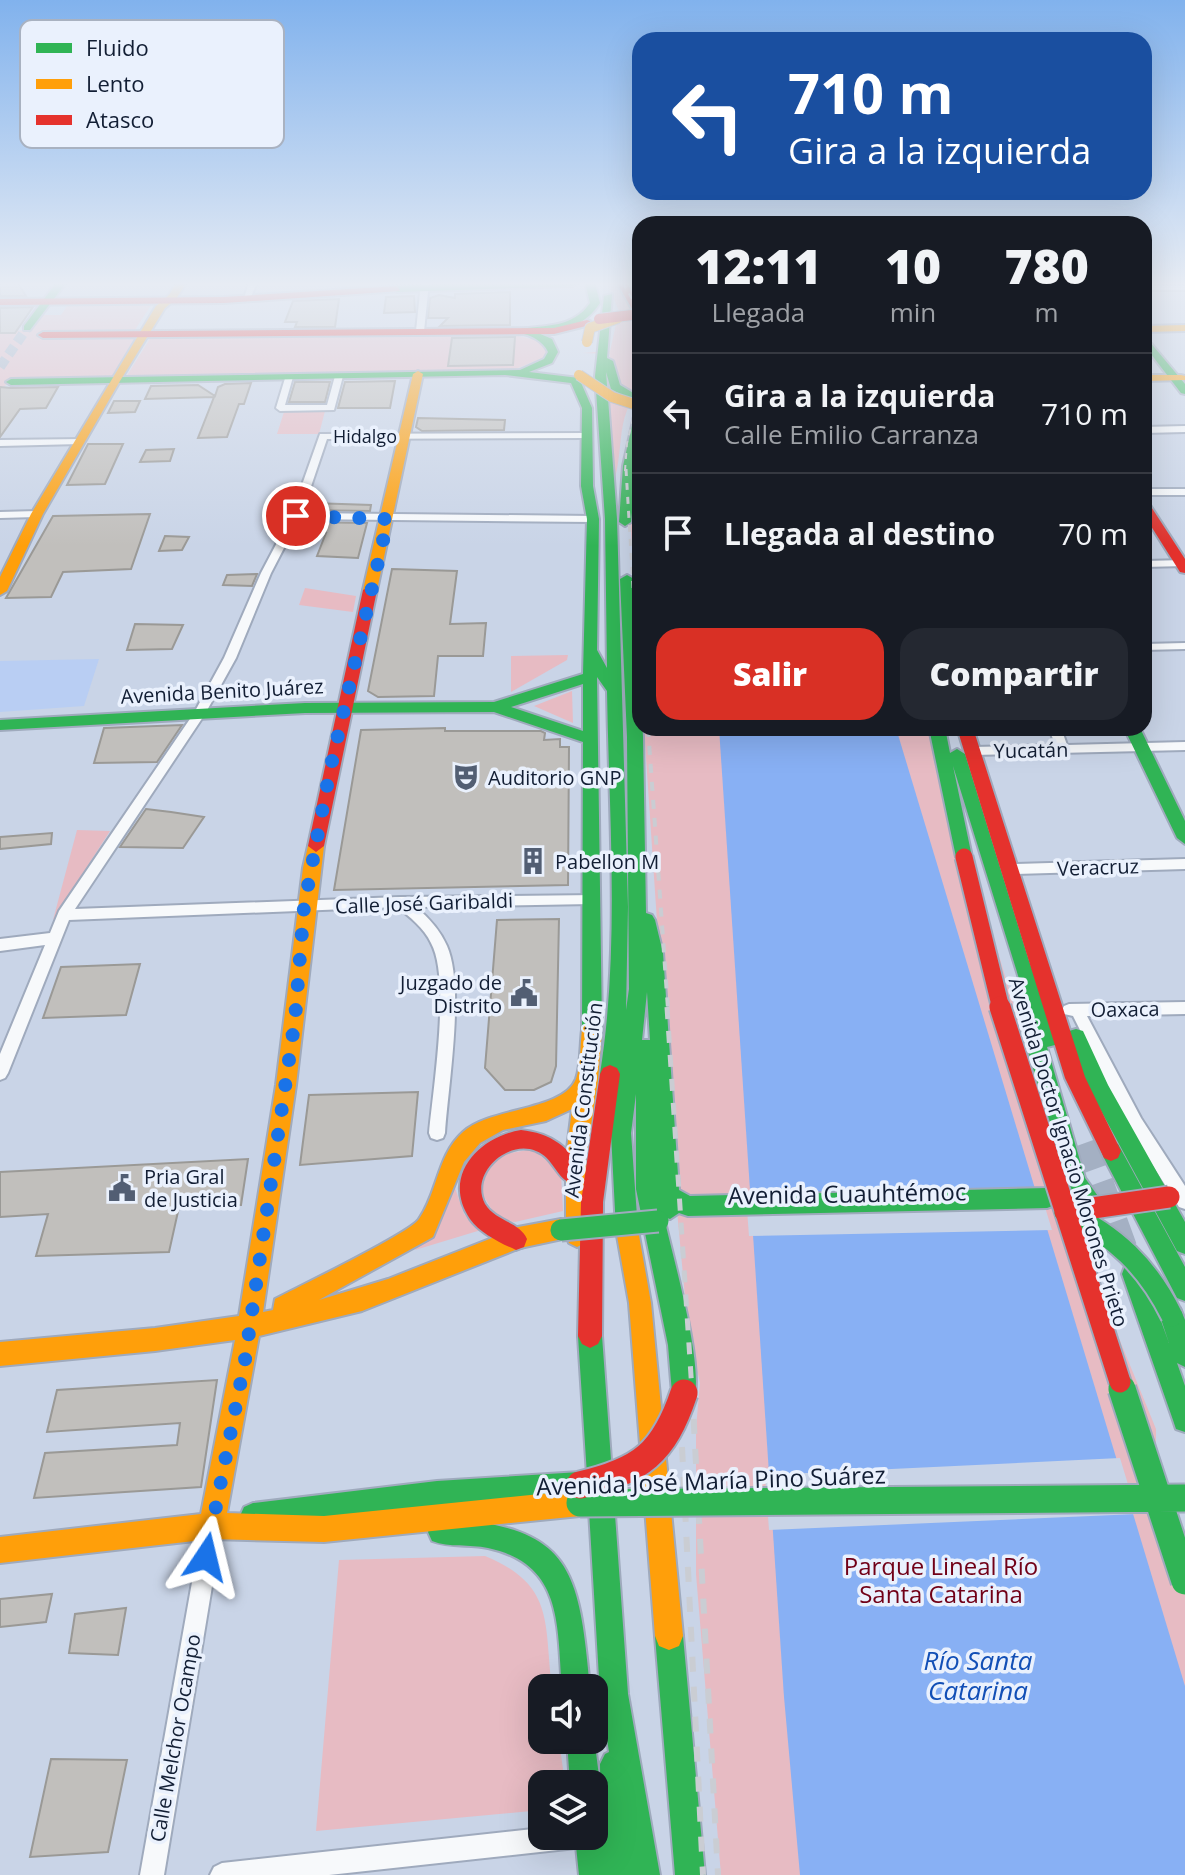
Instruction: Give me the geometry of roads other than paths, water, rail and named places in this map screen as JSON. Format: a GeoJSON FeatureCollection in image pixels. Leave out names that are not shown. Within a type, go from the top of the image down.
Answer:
{"type":"FeatureCollection","features":[{"type":"Feature","properties":{"kind":"main road"},"geometry":{"type":"LineString","coordinates":[[2,582],[37,514],[121,370]]}},
{"type":"Feature","properties":{"kind":"main road"},"geometry":{"type":"LineString","coordinates":[[513,372],[518,370]]}},
{"type":"Feature","properties":{"kind":"main road"},"geometry":{"type":"LineString","coordinates":[[11,382],[548,370]]}},
{"type":"Feature","properties":{"kind":"main road"},"geometry":{"type":"LineString","coordinates":[[561,370],[579,375],[612,397],[632,402]]}},
{"type":"Feature","properties":{"kind":"main road"},"geometry":{"type":"LineString","coordinates":[[588,370],[594,438],[590,650],[593,1024],[588,1080],[572,1174],[573,1210],[589,1322]]}},
{"type":"Feature","properties":{"kind":"main road","name":"Avenida Constitución"},"geometry":{"type":"LineString","coordinates":[[599,370],[594,438],[611,519],[618,832],[616,1034],[592,1202],[589,1322],[614,1694],[645,1875]]}},
{"type":"Feature","properties":{"kind":"main road"},"geometry":{"type":"LineString","coordinates":[[608,370],[613,386],[632,399]]}},
{"type":"Feature","properties":{"kind":"main road"},"geometry":{"type":"LineString","coordinates":[[513,372],[575,380],[582,389],[594,438]]}},
{"type":"Feature","properties":{"kind":"main road","name":"Calle Melchor Ocampo"},"geometry":{"type":"LineString","coordinates":[[212,1526],[249,1323],[295,1019],[304,907],[418,374]]}},
{"type":"Feature","properties":{"kind":"main road"},"geometry":{"type":"LineString","coordinates":[[1152,379],[1182,382]]}},
{"type":"Feature","properties":{"kind":"main road","name":"Avenida Constitución"},"geometry":{"type":"LineString","coordinates":[[632,458],[625,505],[632,667]]}},
{"type":"Feature","properties":{"kind":"main road"},"geometry":{"type":"LineString","coordinates":[[625,505],[632,479]]}},
{"type":"Feature","properties":{"kind":"main road"},"geometry":{"type":"LineString","coordinates":[[1152,517],[1184,565]]}},
{"type":"Feature","properties":{"kind":"main road"},"geometry":{"type":"LineString","coordinates":[[590,650],[613,692]]}},
{"type":"Feature","properties":{"kind":"main road","name":"Avenida Benito Juárez"},"geometry":{"type":"LineString","coordinates":[[495,707],[590,677]]}},
{"type":"Feature","properties":{"kind":"main road","name":"Avenida Benito Juárez"},"geometry":{"type":"LineString","coordinates":[[0,725],[345,708],[495,707],[531,716],[590,739]]}},
{"type":"Feature","properties":{"kind":"main road","name":"Avenida Doctor Ignacio Morones Prieto"},"geometry":{"type":"LineString","coordinates":[[944,736],[958,753],[1012,869],[1085,1102],[1185,1290]]}},
{"type":"Feature","properties":{"kind":"main road"},"geometry":{"type":"LineString","coordinates":[[952,736],[1021,965],[1085,1143]]}},
{"type":"Feature","properties":{"kind":"main road","name":"Avenida Doctor Ignacio Morones Prieto"},"geometry":{"type":"LineString","coordinates":[[963,736],[958,753],[980,936],[1185,1581]]}},
{"type":"Feature","properties":{"kind":"main road"},"geometry":{"type":"LineString","coordinates":[[1136,736],[1185,838]]}},
{"type":"Feature","properties":{"kind":"main road"},"geometry":{"type":"LineString","coordinates":[[618,832],[635,737]]}},
{"type":"Feature","properties":{"kind":"main road","name":"Avenida Constitución"},"geometry":{"type":"LineString","coordinates":[[635,737],[638,989],[621,1133],[621,1172],[627,1233],[640,1303],[690,1875]]}},
{"type":"Feature","properties":{"kind":"main road"},"geometry":{"type":"LineString","coordinates":[[635,891],[654,953],[669,1195],[676,1217],[1047,1198],[1061,1195],[1076,1183]]}},
{"type":"Feature","properties":{"kind":"main road"},"geometry":{"type":"LineString","coordinates":[[1021,965],[1021,985],[1043,1076],[1076,1183],[1094,1206]]}},
{"type":"Feature","properties":{"kind":"main road"},"geometry":{"type":"LineString","coordinates":[[1048,987],[1071,1010],[1100,1090],[1185,1243]]}},
{"type":"Feature","properties":{"kind":"main road"},"geometry":{"type":"LineString","coordinates":[[212,1526],[262,1514],[437,1494],[580,1494],[651,1459],[676,1424],[684,1393],[680,1345],[647,1189],[645,1030],[638,989]]}},
{"type":"Feature","properties":{"kind":"main road"},"geometry":{"type":"LineString","coordinates":[[283,1307],[425,1230],[439,1209],[452,1165],[473,1136],[499,1123],[560,1111],[580,1095],[588,1080]]}},
{"type":"Feature","properties":{"kind":"main road"},"geometry":{"type":"LineString","coordinates":[[516,1239],[493,1226],[474,1206],[470,1180],[482,1157],[504,1142],[527,1139],[555,1148],[572,1174]]}},
{"type":"Feature","properties":{"kind":"main road","name":"Avenida Cuauhtémoc"},"geometry":{"type":"LineString","coordinates":[[249,1323],[283,1307],[451,1249],[561,1230],[676,1217],[1065,1212],[1180,1196]]}},
{"type":"Feature","properties":{"kind":"main road"},"geometry":{"type":"LineString","coordinates":[[1065,1212],[1100,1227],[1133,1250],[1152,1273],[1172,1316],[1185,1355]]}},
{"type":"Feature","properties":{"kind":"main road","name":"Avenida Cuauhtémoc"},"geometry":{"type":"LineString","coordinates":[[0,1354],[113,1345],[305,1314],[462,1262],[516,1239]]}},
{"type":"Feature","properties":{"kind":"main road"},"geometry":{"type":"LineString","coordinates":[[1133,1274],[1185,1420]]}},
{"type":"Feature","properties":{"kind":"main road","name":"Avenida José María Pino Suárez"},"geometry":{"type":"LineString","coordinates":[[0,1550],[212,1526],[324,1529],[580,1494],[1185,1498]]}},
{"type":"Feature","properties":{"kind":"main road"},"geometry":{"type":"LineString","coordinates":[[324,1529],[367,1538],[468,1530],[496,1534],[533,1552],[546,1561],[568,1601],[575,1674]]}},
{"type":"Feature","properties":{"kind":"main road"},"geometry":{"type":"LineString","coordinates":[[614,1694],[617,1875]]}},
{"type":"Feature","properties":{"kind":"main road"},"geometry":{"type":"LineString","coordinates":[[591,1850],[594,1875]]}},
{"type":"Feature","properties":{"kind":"street"},"geometry":{"type":"LineString","coordinates":[[289,377],[280,408],[331,408],[339,376]]}},
{"type":"Feature","properties":{"kind":"street"},"geometry":{"type":"LineString","coordinates":[[1152,430],[1185,429]]}},
{"type":"Feature","properties":{"kind":"street","name":"Hidalgo"},"geometry":{"type":"LineString","coordinates":[[296,516],[323,436],[594,438]]}},
{"type":"Feature","properties":{"kind":"street"},"geometry":{"type":"LineString","coordinates":[[0,443],[80,441]]}},
{"type":"Feature","properties":{"kind":"street"},"geometry":{"type":"LineString","coordinates":[[1152,492],[1185,492]]}},
{"type":"Feature","properties":{"kind":"street"},"geometry":{"type":"LineString","coordinates":[[0,515],[37,514]]}},
{"type":"Feature","properties":{"kind":"street"},"geometry":{"type":"LineString","coordinates":[[0,1073],[64,915],[199,714],[230,658],[266,573],[296,516],[593,519]]}},
{"type":"Feature","properties":{"kind":"street"},"geometry":{"type":"LineString","coordinates":[[1152,564],[1184,565]]}},
{"type":"Feature","properties":{"kind":"street"},"geometry":{"type":"LineString","coordinates":[[1152,647],[1185,646]]}},
{"type":"Feature","properties":{"kind":"street"},"geometry":{"type":"LineString","coordinates":[[1058,736],[1063,749]]}},
{"type":"Feature","properties":{"kind":"street","name":"Yucatán"},"geometry":{"type":"LineString","coordinates":[[958,753],[1185,746]]}},
{"type":"Feature","properties":{"kind":"street","name":"Veracruz"},"geometry":{"type":"LineString","coordinates":[[1012,869],[1185,864]]}},
{"type":"Feature","properties":{"kind":"street","name":"Calle José Garibaldi"},"geometry":{"type":"LineString","coordinates":[[64,915],[400,902],[592,899]]}},
{"type":"Feature","properties":{"kind":"street"},"geometry":{"type":"LineString","coordinates":[[400,902],[418,915],[443,952],[446,995],[437,1133]]}},
{"type":"Feature","properties":{"kind":"street"},"geometry":{"type":"LineString","coordinates":[[0,945],[53,938]]}},
{"type":"Feature","properties":{"kind":"street","name":"Oaxaca"},"geometry":{"type":"LineString","coordinates":[[1071,1010],[1185,1008]]}},
{"type":"Feature","properties":{"kind":"street"},"geometry":{"type":"LineString","coordinates":[[1071,1010],[1180,1196]]}},
{"type":"Feature","properties":{"kind":"street","name":"Calle Melchor Ocampo"},"geometry":{"type":"LineString","coordinates":[[152,1875],[212,1526]]}},
{"type":"Feature","properties":{"kind":"street"},"geometry":{"type":"LineString","coordinates":[[222,1875],[528,1842]]}},
{"type":"Feature","properties":{"kind":"water","name":"Río Santa Catarina"},"geometry":{"type":"Polygon","coordinates":[[[720,736],[898,736],[1185,1686],[1185,1875],[800,1875],[784,1697],[720,736]]]}},
{"type":"Feature","properties":{"kind":"tunnel"},"geometry":{"type":"LineString","coordinates":[[1085,1143],[1125,1253]]}},
{"type":"Feature","properties":{"kind":"railway"},"geometry":{"type":"LineString","coordinates":[[625,471],[632,423]]}},
{"type":"Feature","properties":{"kind":"railway"},"geometry":{"type":"LineString","coordinates":[[626,469],[632,570]]}},
{"type":"Feature","properties":{"kind":"railway"},"geometry":{"type":"LineString","coordinates":[[649,736],[668,1009]]}},
{"type":"Feature","properties":{"kind":"railway"},"geometry":{"type":"LineString","coordinates":[[667,1007],[692,1391]]}},
{"type":"Feature","properties":{"kind":"railway"},"geometry":{"type":"LineString","coordinates":[[692,1389],[718,1875]]}},
{"type":"Feature","properties":{"kind":"railway"},"geometry":{"type":"LineString","coordinates":[[682,1447],[703,1875]]}},
{"type":"Feature","properties":{"kind":"place","name":"Auditorio GNP"},"geometry":{"type":"Point","coordinates":[466,777]}},
{"type":"Feature","properties":{"kind":"place","name":"Pabellon M"},"geometry":{"type":"Point","coordinates":[533,861]}},
{"type":"Feature","properties":{"kind":"place","name":"Juzgado de Distrito"},"geometry":{"type":"Point","coordinates":[524,993]}},
{"type":"Feature","properties":{"kind":"place","name":"Pria Gral de Justicia"},"geometry":{"type":"Point","coordinates":[122,1188]}},
{"type":"Feature","properties":{"kind":"park label","name":"Parque Lineal Río Santa Catarina"},"geometry":{"type":"Point","coordinates":[941,1579]}}]}
